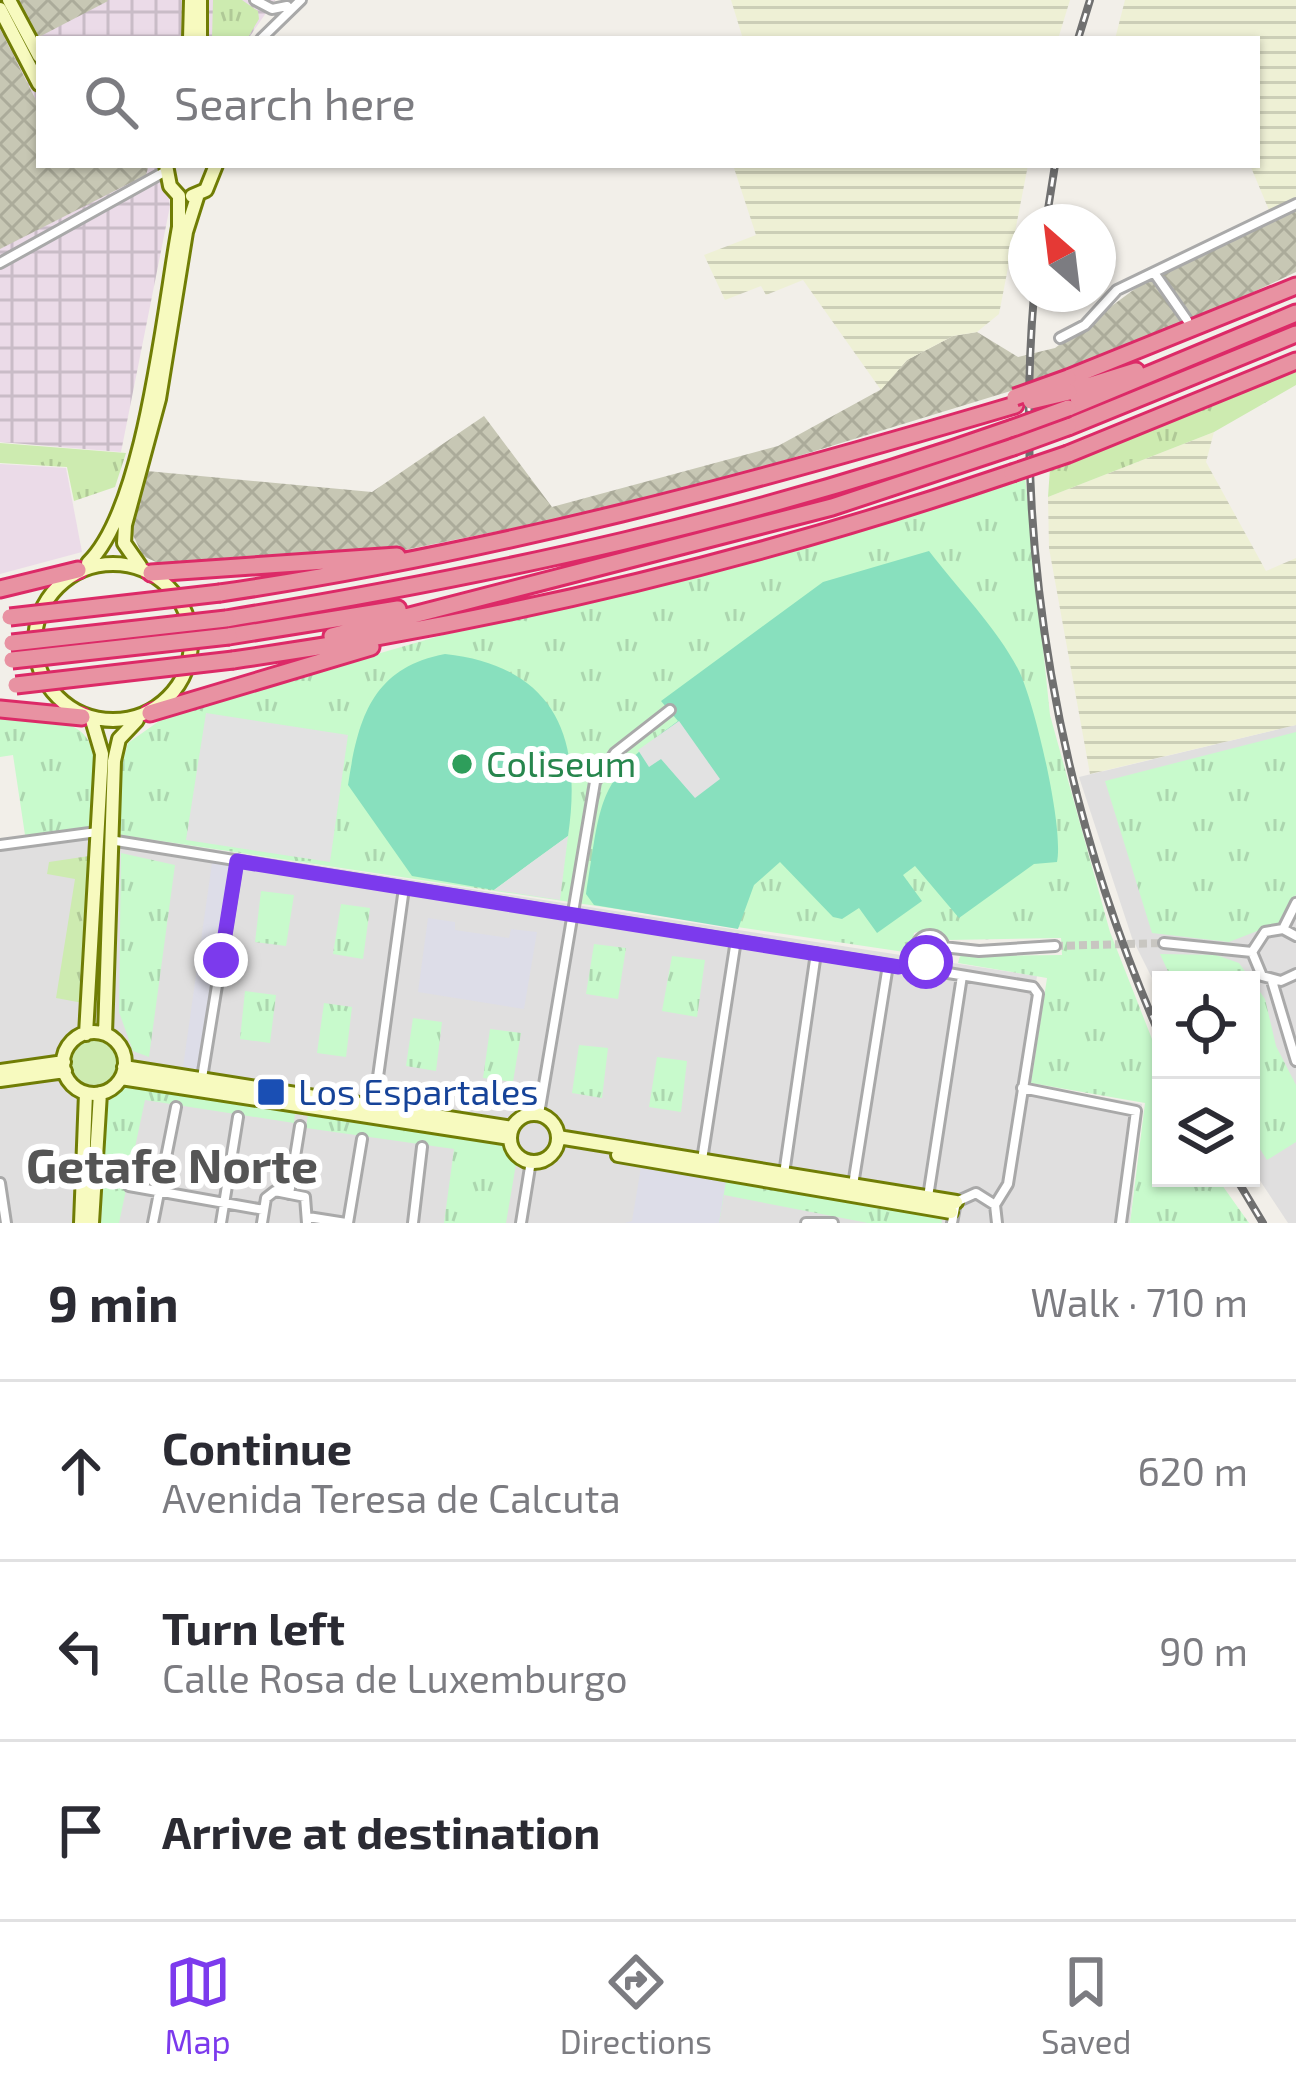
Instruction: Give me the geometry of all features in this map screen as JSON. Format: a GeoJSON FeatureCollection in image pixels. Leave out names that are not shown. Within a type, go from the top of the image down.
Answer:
{"type":"FeatureCollection","features":[{"type":"Feature","properties":{"kind":"highway"},"geometry":{"type":"LineString","coordinates":[[228,628],[691,528],[1013,428],[1068,393],[1296,286]]}},
{"type":"Feature","properties":{"kind":"highway"},"geometry":{"type":"LineString","coordinates":[[5,618],[220,593],[490,547],[688,500],[1015,401],[1068,393],[1253,332],[1296,313]]}},
{"type":"Feature","properties":{"kind":"highway"},"geometry":{"type":"LineString","coordinates":[[272,655],[832,508],[1068,427],[1296,336]]}},
{"type":"Feature","properties":{"kind":"highway"},"geometry":{"type":"LineString","coordinates":[[8,685],[272,655],[435,628],[709,568],[1068,454],[1296,361]]}},
{"type":"Feature","properties":{"kind":"highway"},"geometry":{"type":"LineString","coordinates":[[146,570],[490,547]]}},
{"type":"Feature","properties":{"kind":"highway"},"geometry":{"type":"LineString","coordinates":[[0,589],[80,569]]}},
{"type":"Feature","properties":{"kind":"highway"},"geometry":{"type":"LineString","coordinates":[[6,652],[228,628],[544,581]]}},
{"type":"Feature","properties":{"kind":"highway"},"geometry":{"type":"LineString","coordinates":[[144,716],[435,628]]}},
{"type":"Feature","properties":{"kind":"highway"},"geometry":{"type":"LineString","coordinates":[[0,709],[82,717]]}},
{"type":"Feature","properties":{"kind":"street"},"geometry":{"type":"LineString","coordinates":[[9,0],[36,50]]}},
{"type":"Feature","properties":{"kind":"street"},"geometry":{"type":"LineString","coordinates":[[195,0],[195,36]]}},
{"type":"Feature","properties":{"kind":"street"},"geometry":{"type":"LineString","coordinates":[[255,0],[272,9],[300,0]]}},
{"type":"Feature","properties":{"kind":"street"},"geometry":{"type":"LineString","coordinates":[[264,36],[300,0]]}},
{"type":"Feature","properties":{"kind":"street"},"geometry":{"type":"LineString","coordinates":[[0,9],[36,78]]}},
{"type":"Feature","properties":{"kind":"street"},"geometry":{"type":"LineString","coordinates":[[1,261],[136,193],[166,168],[176,193],[178,227],[142,432],[112,528],[48,601],[37,650],[57,695],[82,717],[101,754],[105,1034]]}},
{"type":"Feature","properties":{"kind":"street"},"geometry":{"type":"LineString","coordinates":[[86,1034],[115,751],[181,679],[190,633],[172,592],[124,543],[124,526],[163,381],[186,232],[198,194],[211,183],[215,168]]}},
{"type":"Feature","properties":{"kind":"street"},"geometry":{"type":"LineString","coordinates":[[136,193],[198,194]]}},
{"type":"Feature","properties":{"kind":"street"},"geometry":{"type":"LineString","coordinates":[[1060,338],[1085,326],[1118,290],[1296,205]]}},
{"type":"Feature","properties":{"kind":"street"},"geometry":{"type":"LineString","coordinates":[[1155,274],[1187,320]]}},
{"type":"Feature","properties":{"kind":"street"},"geometry":{"type":"LineString","coordinates":[[80,569],[112,561],[146,570]]}},
{"type":"Feature","properties":{"kind":"street"},"geometry":{"type":"LineString","coordinates":[[539,1114],[587,810],[600,772],[670,710]]}},
{"type":"Feature","properties":{"kind":"street"},"geometry":{"type":"LineString","coordinates":[[82,717],[144,716]]}},
{"type":"Feature","properties":{"kind":"street"},"geometry":{"type":"LineString","coordinates":[[82,717],[101,754]]}},
{"type":"Feature","properties":{"kind":"street"},"geometry":{"type":"LineString","coordinates":[[0,845],[104,836],[888,965],[911,966],[922,960],[934,962],[942,972],[1033,987],[1038,994],[1008,1184],[995,1205],[998,1222]]}},
{"type":"Feature","properties":{"kind":"street"},"geometry":{"type":"LineString","coordinates":[[202,1079],[237,861]]}},
{"type":"Feature","properties":{"kind":"street"},"geometry":{"type":"LineString","coordinates":[[374,1107],[404,888]]}},
{"type":"Feature","properties":{"kind":"street"},"geometry":{"type":"LineString","coordinates":[[1283,929],[1296,903]]}},
{"type":"Feature","properties":{"kind":"street"},"geometry":{"type":"LineString","coordinates":[[1296,936],[1283,929],[1261,935],[1252,952],[1256,969],[1272,980],[1296,1061]]}},
{"type":"Feature","properties":{"kind":"street"},"geometry":{"type":"LineString","coordinates":[[922,960],[916,948],[922,937],[935,936],[943,946],[979,951],[1055,946]]}},
{"type":"Feature","properties":{"kind":"street"},"geometry":{"type":"LineString","coordinates":[[702,1160],[736,940]]}},
{"type":"Feature","properties":{"kind":"street"},"geometry":{"type":"LineString","coordinates":[[1164,943],[1252,952]]}},
{"type":"Feature","properties":{"kind":"street"},"geometry":{"type":"LineString","coordinates":[[934,962],[943,946]]}},
{"type":"Feature","properties":{"kind":"street"},"geometry":{"type":"LineString","coordinates":[[784,1174],[816,953]]}},
{"type":"Feature","properties":{"kind":"street"},"geometry":{"type":"LineString","coordinates":[[853,1185],[888,965]]}},
{"type":"Feature","properties":{"kind":"street"},"geometry":{"type":"LineString","coordinates":[[1272,980],[1296,974]]}},
{"type":"Feature","properties":{"kind":"street"},"geometry":{"type":"LineString","coordinates":[[928,1197],[962,976]]}},
{"type":"Feature","properties":{"kind":"street"},"geometry":{"type":"LineString","coordinates":[[93,1093],[74,1087],[64,1067],[73,1042],[86,1034],[105,1034],[118,1043],[123,1072]]}},
{"type":"Feature","properties":{"kind":"street"},"geometry":{"type":"LineString","coordinates":[[0,1071],[64,1067]]}},
{"type":"Feature","properties":{"kind":"street"},"geometry":{"type":"LineString","coordinates":[[0,1081],[64,1067]]}},
{"type":"Feature","properties":{"kind":"street"},"geometry":{"type":"LineString","coordinates":[[123,1072],[511,1133]]}},
{"type":"Feature","properties":{"kind":"street"},"geometry":{"type":"LineString","coordinates":[[93,1093],[123,1072],[202,1079],[511,1133]]}},
{"type":"Feature","properties":{"kind":"street"},"geometry":{"type":"LineString","coordinates":[[1022,1088],[1136,1111],[1121,1223]]}},
{"type":"Feature","properties":{"kind":"street"},"geometry":{"type":"LineString","coordinates":[[82,1223],[93,1093]]}},
{"type":"Feature","properties":{"kind":"street"},"geometry":{"type":"LineString","coordinates":[[92,1223],[93,1093]]}},
{"type":"Feature","properties":{"kind":"street"},"geometry":{"type":"LineString","coordinates":[[154,1223],[176,1107]]}},
{"type":"Feature","properties":{"kind":"street"},"geometry":{"type":"LineString","coordinates":[[539,1114],[554,1123],[558,1141],[550,1156],[531,1162],[514,1151],[511,1133],[523,1116],[539,1114]]}},
{"type":"Feature","properties":{"kind":"street"},"geometry":{"type":"LineString","coordinates":[[221,1223],[238,1117]]}},
{"type":"Feature","properties":{"kind":"street"},"geometry":{"type":"LineString","coordinates":[[289,1194],[300,1126]]}},
{"type":"Feature","properties":{"kind":"street"},"geometry":{"type":"LineString","coordinates":[[262,1223],[272,1192],[308,1199],[308,1220],[347,1223],[362,1139]]}},
{"type":"Feature","properties":{"kind":"street"},"geometry":{"type":"LineString","coordinates":[[558,1141],[928,1197],[953,1212]]}},
{"type":"Feature","properties":{"kind":"street"},"geometry":{"type":"LineString","coordinates":[[558,1141],[953,1212],[976,1193],[995,1205]]}},
{"type":"Feature","properties":{"kind":"street"},"geometry":{"type":"LineString","coordinates":[[412,1223],[422,1147]]}},
{"type":"Feature","properties":{"kind":"street"},"geometry":{"type":"LineString","coordinates":[[521,1223],[531,1162]]}},
{"type":"Feature","properties":{"kind":"street"},"geometry":{"type":"LineString","coordinates":[[0,1183],[6,1223]]}},
{"type":"Feature","properties":{"kind":"street"},"geometry":{"type":"LineString","coordinates":[[129,1186],[264,1210]]}},
{"type":"Feature","properties":{"kind":"street"},"geometry":{"type":"LineString","coordinates":[[806,1223],[833,1223]]}},
{"type":"Feature","properties":{"kind":"shaded area"},"geometry":{"type":"Polygon","coordinates":[[[0,0],[275,0],[250,36],[36,36],[36,168],[164,168],[170,206],[121,452],[0,442],[0,0]]]}},
{"type":"Feature","properties":{"kind":"shaded area"},"geometry":{"type":"Polygon","coordinates":[[[17,0],[108,1],[41,36],[36,36],[17,0]]]}},
{"type":"Feature","properties":{"kind":"shaded area"},"geometry":{"type":"Polygon","coordinates":[[[731,0],[1070,0],[1059,36],[742,36],[731,0]]]}},
{"type":"Feature","properties":{"kind":"shaded area"},"geometry":{"type":"Polygon","coordinates":[[[1125,0],[1296,0],[1296,209],[1274,222],[1251,168],[1260,168],[1260,36],[1116,36],[1125,0]]]}},
{"type":"Feature","properties":{"kind":"shaded area"},"geometry":{"type":"Polygon","coordinates":[[[0,29],[36,100],[36,168],[148,168],[146,175],[0,249],[0,29]]]}},
{"type":"Feature","properties":{"kind":"shaded area"},"geometry":{"type":"Polygon","coordinates":[[[734,168],[1027,168],[1020,204],[1008,204],[1008,268],[999,314],[977,332],[953,336],[907,360],[881,390],[803,280],[766,295],[761,286],[725,300],[704,255],[756,235],[734,168]]]}},
{"type":"Feature","properties":{"kind":"shaded area"},"geometry":{"type":"Polygon","coordinates":[[[1296,209],[1296,272],[1194,320],[1053,378],[659,499],[404,550],[158,563],[143,556],[132,533],[147,471],[372,492],[484,416],[552,507],[778,446],[880,390],[907,360],[953,336],[977,332],[1018,357],[1055,348],[1104,312],[1116,312],[1116,303],[1136,288],[1296,209]]]}},
{"type":"Feature","properties":{"kind":"shaded area"},"geometry":{"type":"Polygon","coordinates":[[[1214,432],[1206,462],[1266,571],[1296,558],[1296,725],[1090,774],[1049,548],[1048,497],[1214,432]]]}},
{"type":"Feature","properties":{"kind":"shaded area"},"geometry":{"type":"Polygon","coordinates":[[[0,464],[66,468],[82,552],[0,574],[0,464]]]}},
{"type":"Feature","properties":{"kind":"shaded area"},"geometry":{"type":"Polygon","coordinates":[[[206,713],[348,735],[330,862],[186,840],[206,713]]]}},
{"type":"Feature","properties":{"kind":"shaded area"},"geometry":{"type":"Polygon","coordinates":[[[679,721],[720,779],[695,798],[661,759],[649,767],[638,750],[679,721]]]}},
{"type":"Feature","properties":{"kind":"shaded area"},"geometry":{"type":"Polygon","coordinates":[[[1296,725],[1296,1223],[1288,1223],[1260,1181],[1260,971],[1152,971],[1152,978],[1132,938],[1079,777],[1296,725]]]}},
{"type":"Feature","properties":{"kind":"shaded area"},"geometry":{"type":"Polygon","coordinates":[[[114,834],[1037,976],[1021,1083],[1142,1104],[1130,1223],[0,1223],[0,850],[114,834]]]}},
{"type":"Feature","properties":{"kind":"shaded area"},"geometry":{"type":"Polygon","coordinates":[[[568,836],[560,900],[494,890],[532,862],[568,836]]]}},
{"type":"Feature","properties":{"kind":"shaded area"},"geometry":{"type":"Polygon","coordinates":[[[213,856],[237,861],[197,1069],[183,1067],[213,856]]]}},
{"type":"Feature","properties":{"kind":"shaded area"},"geometry":{"type":"Polygon","coordinates":[[[428,918],[455,922],[455,930],[509,938],[511,929],[537,932],[524,1009],[418,992],[428,918]]]}},
{"type":"Feature","properties":{"kind":"shaded area"},"geometry":{"type":"Polygon","coordinates":[[[641,1167],[726,1181],[719,1223],[625,1223],[632,1221],[641,1167]]]}},
{"type":"Feature","properties":{"kind":"green space"},"geometry":{"type":"Polygon","coordinates":[[[213,0],[242,0],[258,11],[259,19],[249,36],[212,36],[213,0]]]}},
{"type":"Feature","properties":{"kind":"green space"},"geometry":{"type":"Polygon","coordinates":[[[1296,366],[1296,385],[1214,432],[1048,497],[1050,468],[1296,366]]]}},
{"type":"Feature","properties":{"kind":"green space"},"geometry":{"type":"Polygon","coordinates":[[[0,443],[126,453],[115,487],[74,501],[67,467],[0,463],[0,443]]]}},
{"type":"Feature","properties":{"kind":"green space"},"geometry":{"type":"Polygon","coordinates":[[[1025,476],[1050,715],[1110,932],[1152,1039],[1152,1187],[1223,1187],[1249,1223],[1130,1223],[1145,1103],[1031,1083],[1047,978],[958,963],[960,956],[1062,955],[1061,938],[948,940],[930,928],[914,933],[911,953],[114,834],[118,780],[128,743],[169,714],[436,637],[710,571],[1025,476]]]}},
{"type":"Feature","properties":{"kind":"green space"},"geometry":{"type":"Polygon","coordinates":[[[929,551],[989,625],[1019,671],[1047,766],[1057,862],[1034,864],[959,918],[915,866],[903,875],[922,901],[877,933],[859,908],[842,919],[833,917],[780,862],[754,885],[738,929],[594,905],[586,894],[600,812],[631,760],[678,721],[661,701],[823,582],[929,551]]]}},
{"type":"Feature","properties":{"kind":"green space","name":"Coliseum"},"geometry":{"type":"Polygon","coordinates":[[[445,654],[512,673],[536,690],[564,738],[570,767],[568,836],[494,890],[412,876],[348,785],[357,739],[372,700],[400,671],[445,654]]]}},
{"type":"Feature","properties":{"kind":"green space"},"geometry":{"type":"Polygon","coordinates":[[[0,718],[58,722],[76,728],[86,738],[95,771],[95,828],[25,835],[13,755],[0,757],[0,718]]]}},
{"type":"Feature","properties":{"kind":"green space"},"geometry":{"type":"Polygon","coordinates":[[[1296,732],[1296,894],[1283,921],[1229,942],[1152,933],[1105,781],[1296,732]]]}},
{"type":"Feature","properties":{"kind":"green space"},"geometry":{"type":"Polygon","coordinates":[[[121,853],[175,865],[149,1057],[133,1051],[119,1012],[121,853]]]}},
{"type":"Feature","properties":{"kind":"green space"},"geometry":{"type":"Polygon","coordinates":[[[89,856],[83,1003],[56,998],[75,879],[47,874],[49,862],[89,856]]]}},
{"type":"Feature","properties":{"kind":"green space"},"geometry":{"type":"Polygon","coordinates":[[[261,891],[294,895],[286,946],[255,942],[261,891]]]}},
{"type":"Feature","properties":{"kind":"green space"},"geometry":{"type":"Polygon","coordinates":[[[341,904],[370,908],[363,959],[333,954],[341,904]]]}},
{"type":"Feature","properties":{"kind":"green space"},"geometry":{"type":"Polygon","coordinates":[[[594,944],[626,948],[618,999],[586,994],[594,944]]]}},
{"type":"Feature","properties":{"kind":"green space"},"geometry":{"type":"Polygon","coordinates":[[[1160,954],[1216,955],[1239,963],[1245,971],[1168,971],[1160,954]]]}},
{"type":"Feature","properties":{"kind":"green space"},"geometry":{"type":"Polygon","coordinates":[[[672,956],[705,960],[697,1017],[662,1011],[672,956]]]}},
{"type":"Feature","properties":{"kind":"green space"},"geometry":{"type":"Polygon","coordinates":[[[245,991],[276,995],[270,1043],[240,1039],[245,991]]]}},
{"type":"Feature","properties":{"kind":"green space"},"geometry":{"type":"Polygon","coordinates":[[[1260,992],[1276,1046],[1296,1085],[1296,1142],[1267,1160],[1260,1149],[1260,992]]]}},
{"type":"Feature","properties":{"kind":"green space"},"geometry":{"type":"Polygon","coordinates":[[[324,1003],[352,1007],[346,1057],[317,1053],[324,1003]]]}},
{"type":"Feature","properties":{"kind":"green space"},"geometry":{"type":"Polygon","coordinates":[[[413,1018],[442,1022],[436,1071],[406,1066],[413,1018]]]}},
{"type":"Feature","properties":{"kind":"green space"},"geometry":{"type":"Polygon","coordinates":[[[490,1029],[521,1033],[513,1082],[483,1078],[490,1029]]]}},
{"type":"Feature","properties":{"kind":"green space"},"geometry":{"type":"Polygon","coordinates":[[[94,1039],[110,1046],[117,1062],[110,1078],[94,1085],[78,1078],[71,1062],[78,1046],[94,1039]]]}},
{"type":"Feature","properties":{"kind":"green space"},"geometry":{"type":"Polygon","coordinates":[[[579,1045],[608,1048],[602,1098],[572,1093],[579,1045]]]}},
{"type":"Feature","properties":{"kind":"green space"},"geometry":{"type":"Polygon","coordinates":[[[657,1057],[687,1061],[681,1112],[649,1107],[657,1057]]]}},
{"type":"Feature","properties":{"kind":"green space"},"geometry":{"type":"Polygon","coordinates":[[[125,1086],[295,1113],[294,1123],[145,1100],[119,1223],[101,1223],[107,1103],[125,1086]]]}},
{"type":"Feature","properties":{"kind":"green space"},"geometry":{"type":"Polygon","coordinates":[[[308,1114],[501,1145],[516,1164],[506,1223],[444,1223],[454,1149],[306,1128],[308,1114]]]}},
{"type":"Feature","properties":{"kind":"green space"},"geometry":{"type":"Polygon","coordinates":[[[716,1179],[941,1215],[942,1223],[868,1223],[724,1195],[719,1223],[709,1223],[716,1179]]]}},
{"type":"Feature","properties":{"kind":"tunnel"},"geometry":{"type":"LineString","coordinates":[[1055,946],[1164,943]]}},
{"type":"Feature","properties":{"kind":"railway"},"geometry":{"type":"LineString","coordinates":[[1079,36],[1090,0]]}},
{"type":"Feature","properties":{"kind":"railway"},"geometry":{"type":"LineString","coordinates":[[1049,204],[1055,168]]}},
{"type":"Feature","properties":{"kind":"railway"},"geometry":{"type":"LineString","coordinates":[[1033,312],[1030,484],[1051,674],[1095,859],[1152,1016]]}},
{"type":"Feature","properties":{"kind":"railway"},"geometry":{"type":"LineString","coordinates":[[1241,1187],[1263,1223]]}},
{"type":"Feature","properties":{"kind":"place","name":"Coliseum"},"geometry":{"type":"Point","coordinates":[462,764]}},
{"type":"Feature","properties":{"kind":"place","name":"Los Espartales"},"geometry":{"type":"Point","coordinates":[271,1092]}},
{"type":"Feature","properties":{"kind":"district","name":"Getafe Norte"},"geometry":{"type":"Point","coordinates":[172,1166]}},
{"type":"Feature","properties":{"kind":"route"},"geometry":{"type":"LineString","coordinates":[[221,960],[237,861],[899,967],[926,962]]}}]}
